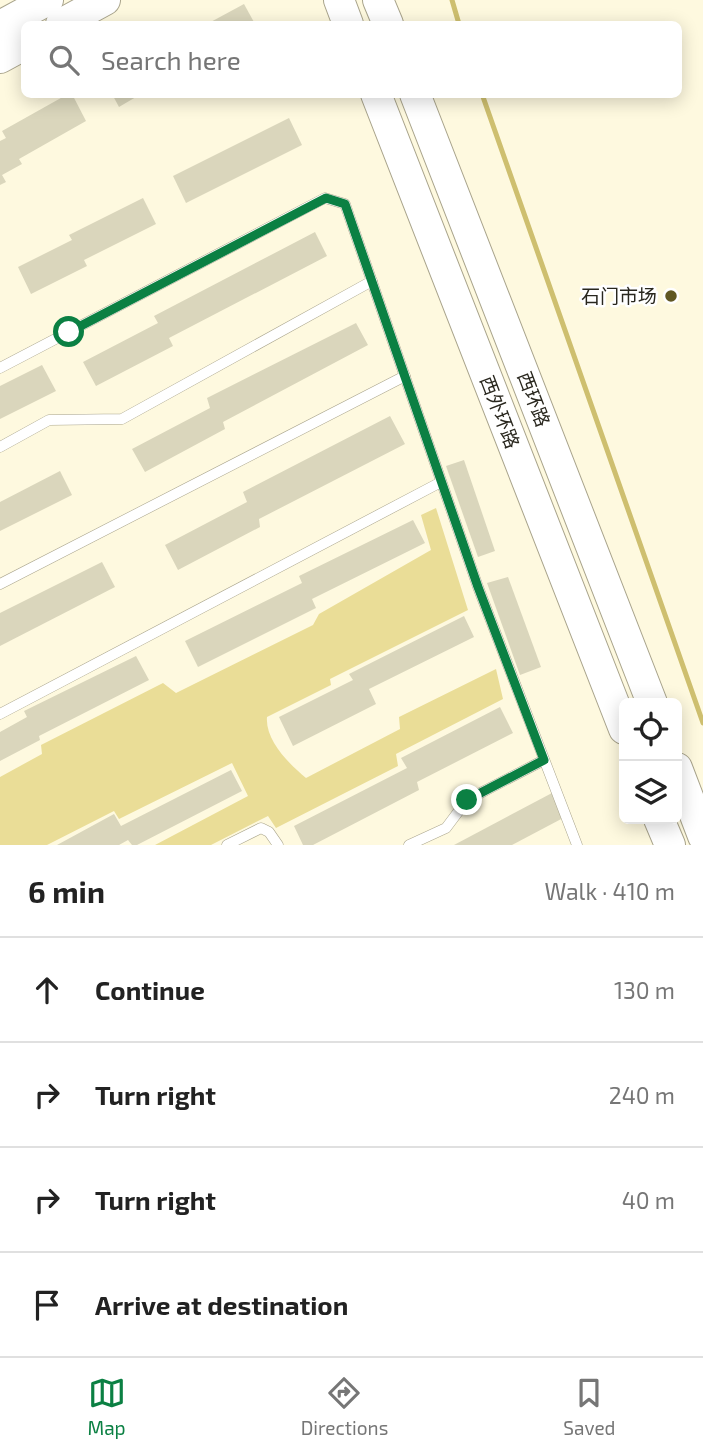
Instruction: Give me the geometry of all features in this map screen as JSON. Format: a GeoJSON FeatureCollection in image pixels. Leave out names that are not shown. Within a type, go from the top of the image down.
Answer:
{"type":"FeatureCollection","features":[{"type":"Feature","properties":{"kind":"main road"},"geometry":{"type":"LineString","coordinates":[[0,26],[48,0]]}},
{"type":"Feature","properties":{"kind":"main road"},"geometry":{"type":"LineString","coordinates":[[66,21],[105,0]]}},
{"type":"Feature","properties":{"kind":"main road"},"geometry":{"type":"LineString","coordinates":[[339,0],[347,21]]}},
{"type":"Feature","properties":{"kind":"main road"},"geometry":{"type":"LineString","coordinates":[[378,0],[387,21]]}},
{"type":"Feature","properties":{"kind":"main road"},"geometry":{"type":"LineString","coordinates":[[0,58],[21,47]]}},
{"type":"Feature","properties":{"kind":"main road","name":"西外环路"},"geometry":{"type":"LineString","coordinates":[[378,98],[619,716]]}},
{"type":"Feature","properties":{"kind":"main road","name":"西环路"},"geometry":{"type":"LineString","coordinates":[[417,98],[650,698]]}},
{"type":"Feature","properties":{"kind":"main road"},"geometry":{"type":"LineString","coordinates":[[682,781],[703,836]]}},
{"type":"Feature","properties":{"kind":"main road"},"geometry":{"type":"LineString","coordinates":[[661,824],[670,845]]}},
{"type":"Feature","properties":{"kind":"lane"},"geometry":{"type":"LineString","coordinates":[[0,368],[326,198],[345,204],[478,587],[577,845]]}},
{"type":"Feature","properties":{"kind":"lane"},"geometry":{"type":"LineString","coordinates":[[0,447],[49,420],[122,419],[372,281]]}},
{"type":"Feature","properties":{"kind":"lane"},"geometry":{"type":"LineString","coordinates":[[0,584],[405,376]]}},
{"type":"Feature","properties":{"kind":"lane"},"geometry":{"type":"LineString","coordinates":[[0,714],[442,482]]}},
{"type":"Feature","properties":{"kind":"lane"},"geometry":{"type":"LineString","coordinates":[[409,845],[446,828],[467,800],[544,760]]}},
{"type":"Feature","properties":{"kind":"lane"},"geometry":{"type":"LineString","coordinates":[[227,845],[261,828],[269,832],[278,845]]}},
{"type":"Feature","properties":{"kind":"shaded area"},"geometry":{"type":"Polygon","coordinates":[[[436,508],[468,610],[330,679],[331,685],[267,717],[267,726],[274,743],[286,759],[306,778],[400,729],[399,717],[496,669],[503,699],[396,754],[398,766],[276,828],[268,816],[211,845],[155,845],[248,796],[232,763],[119,819],[114,811],[47,845],[0,845],[0,777],[42,754],[41,745],[163,683],[176,693],[313,625],[319,614],[431,550],[421,515],[436,508]]]}},
{"type":"Feature","properties":{"kind":"building"},"geometry":{"type":"Polygon","coordinates":[[[244,4],[253,21],[213,21],[244,4]]]}},
{"type":"Feature","properties":{"kind":"building"},"geometry":{"type":"Polygon","coordinates":[[[61,98],[74,98],[86,121],[19,159],[22,164],[2,175],[6,182],[0,185],[0,141],[6,138],[2,131],[61,98]]]}},
{"type":"Feature","properties":{"kind":"building"},"geometry":{"type":"Polygon","coordinates":[[[114,98],[134,98],[119,107],[114,98]]]}},
{"type":"Feature","properties":{"kind":"building"},"geometry":{"type":"Polygon","coordinates":[[[289,118],[302,145],[186,203],[173,176],[289,118]]]}},
{"type":"Feature","properties":{"kind":"building"},"geometry":{"type":"Polygon","coordinates":[[[143,198],[156,224],[84,260],[87,266],[31,294],[18,267],[72,240],[69,235],[143,198]]]}},
{"type":"Feature","properties":{"kind":"building"},"geometry":{"type":"Polygon","coordinates":[[[315,232],[327,256],[169,338],[173,346],[96,386],[83,362],[158,323],[154,316],[315,232]]]}},
{"type":"Feature","properties":{"kind":"building"},"geometry":{"type":"Polygon","coordinates":[[[356,323],[368,345],[223,422],[225,429],[145,472],[132,449],[210,408],[207,398],[356,323]]]}},
{"type":"Feature","properties":{"kind":"building"},"geometry":{"type":"Polygon","coordinates":[[[42,365],[56,391],[0,419],[0,386],[42,365]]]}},
{"type":"Feature","properties":{"kind":"building"},"geometry":{"type":"Polygon","coordinates":[[[390,416],[405,444],[259,519],[260,527],[178,570],[165,545],[247,502],[243,492],[390,416]]]}},
{"type":"Feature","properties":{"kind":"building"},"geometry":{"type":"Polygon","coordinates":[[[464,460],[495,551],[478,557],[446,466],[464,460]]]}},
{"type":"Feature","properties":{"kind":"building"},"geometry":{"type":"Polygon","coordinates":[[[60,471],[72,495],[0,531],[0,502],[60,471]]]}},
{"type":"Feature","properties":{"kind":"building"},"geometry":{"type":"Polygon","coordinates":[[[413,520],[425,543],[312,599],[316,608],[198,667],[185,641],[302,583],[299,576],[413,520]]]}},
{"type":"Feature","properties":{"kind":"building"},"geometry":{"type":"Polygon","coordinates":[[[102,562],[115,587],[0,646],[0,613],[102,562]]]}},
{"type":"Feature","properties":{"kind":"building"},"geometry":{"type":"Polygon","coordinates":[[[508,577],[541,667],[520,675],[487,583],[508,577]]]}},
{"type":"Feature","properties":{"kind":"building"},"geometry":{"type":"Polygon","coordinates":[[[464,616],[474,637],[369,689],[376,704],[293,746],[279,717],[353,680],[349,674],[464,616]]]}},
{"type":"Feature","properties":{"kind":"building"},"geometry":{"type":"Polygon","coordinates":[[[136,656],[149,680],[39,736],[40,740],[0,761],[0,732],[27,717],[24,711],[136,656]]]}},
{"type":"Feature","properties":{"kind":"building"},"geometry":{"type":"Polygon","coordinates":[[[500,707],[513,733],[417,782],[419,790],[313,845],[303,845],[294,826],[407,768],[401,758],[500,707]]]}},
{"type":"Feature","properties":{"kind":"building"},"geometry":{"type":"Polygon","coordinates":[[[231,770],[242,791],[137,845],[132,845],[128,840],[119,845],[57,845],[114,814],[121,826],[231,770]]]}},
{"type":"Feature","properties":{"kind":"building"},"geometry":{"type":"Polygon","coordinates":[[[552,793],[565,817],[512,845],[454,845],[552,793]]]}},
{"type":"Feature","properties":{"kind":"waterway"},"geometry":{"type":"LineString","coordinates":[[452,0],[458,21]]}},
{"type":"Feature","properties":{"kind":"waterway"},"geometry":{"type":"LineString","coordinates":[[483,98],[703,723]]}},
{"type":"Feature","properties":{"kind":"place","name":"石门市场"},"geometry":{"type":"Point","coordinates":[671,296]}},
{"type":"Feature","properties":{"kind":"route"},"geometry":{"type":"LineString","coordinates":[[69,332],[326,198],[345,204],[478,587],[544,760],[467,800]]}}]}
